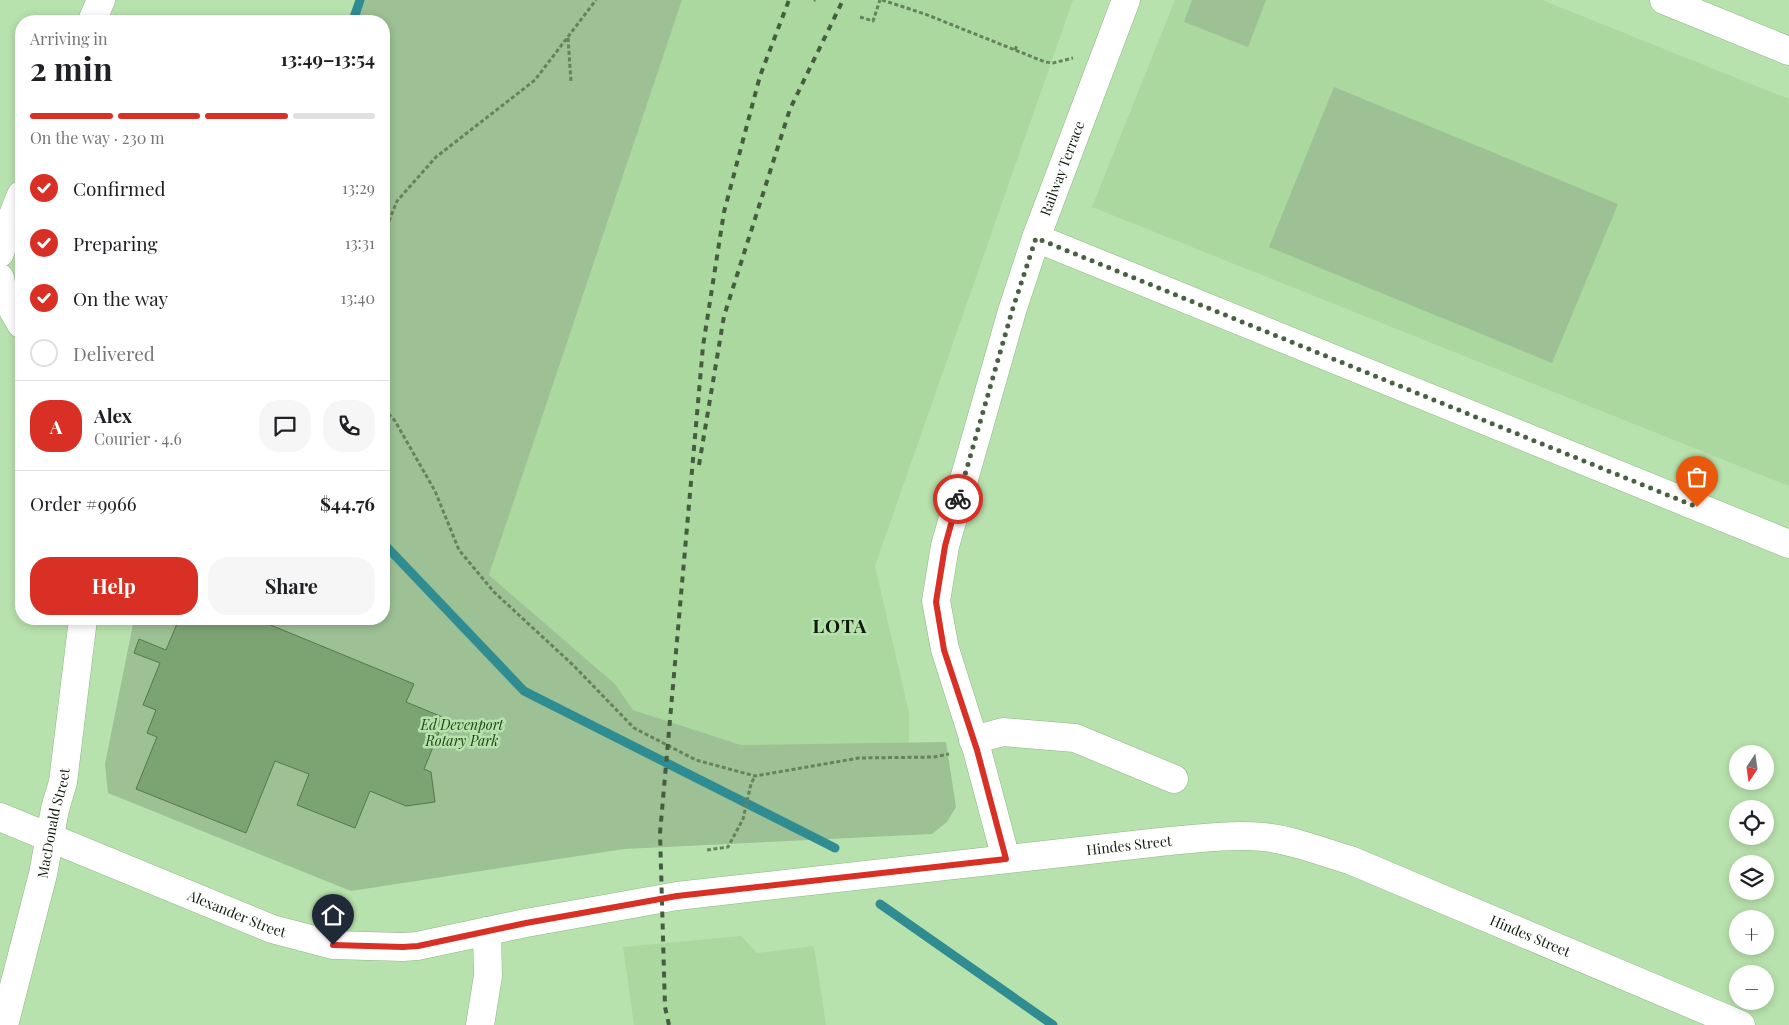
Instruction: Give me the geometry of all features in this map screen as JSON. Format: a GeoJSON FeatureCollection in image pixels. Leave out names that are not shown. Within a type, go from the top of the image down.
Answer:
{"type":"FeatureCollection","features":[{"type":"Feature","properties":{"kind":"street"},"geometry":{"type":"LineString","coordinates":[[95,15],[101,0]]}},
{"type":"Feature","properties":{"kind":"street","name":"Railway Terrace"},"geometry":{"type":"LineString","coordinates":[[1006,859],[975,745],[944,650],[936,602],[945,546],[1012,311],[1036,238],[1126,0]]}},
{"type":"Feature","properties":{"kind":"street"},"geometry":{"type":"LineString","coordinates":[[1664,0],[1789,51]]}},
{"type":"Feature","properties":{"kind":"street"},"geometry":{"type":"LineString","coordinates":[[0,253],[15,212]]}},
{"type":"Feature","properties":{"kind":"street"},"geometry":{"type":"LineString","coordinates":[[1036,238],[1789,544]]}},
{"type":"Feature","properties":{"kind":"street"},"geometry":{"type":"LineString","coordinates":[[1,288],[15,313]]}},
{"type":"Feature","properties":{"kind":"street","name":"MacDonald Street"},"geometry":{"type":"LineString","coordinates":[[4,1025],[43,874],[55,810],[63,782],[82,625]]}},
{"type":"Feature","properties":{"kind":"street"},"geometry":{"type":"LineString","coordinates":[[975,745],[1003,732],[1074,738],[1174,779]]}},
{"type":"Feature","properties":{"kind":"street","name":"Alexander Street"},"geometry":{"type":"LineString","coordinates":[[0,817],[272,929],[333,945],[418,946],[487,931]]}},
{"type":"Feature","properties":{"kind":"street","name":"Hindes Street"},"geometry":{"type":"LineString","coordinates":[[487,931],[677,896],[1160,842],[1225,836],[1265,837],[1298,844],[1350,860],[1741,1025]]}},
{"type":"Feature","properties":{"kind":"street"},"geometry":{"type":"LineString","coordinates":[[481,1025],[488,976],[487,931]]}},
{"type":"Feature","properties":{"kind":"path"},"geometry":{"type":"LineString","coordinates":[[390,218],[397,201],[436,157],[535,80],[596,0]]}},
{"type":"Feature","properties":{"kind":"path"},"geometry":{"type":"LineString","coordinates":[[860,17],[873,21],[881,0],[925,14],[1053,64],[1078,57]]}},
{"type":"Feature","properties":{"kind":"path"},"geometry":{"type":"LineString","coordinates":[[568,37],[571,82]]}},
{"type":"Feature","properties":{"kind":"path"},"geometry":{"type":"LineString","coordinates":[[1015,50],[1017,45]]}},
{"type":"Feature","properties":{"kind":"path"},"geometry":{"type":"LineString","coordinates":[[390,416],[395,421],[435,491],[459,550],[494,592],[573,665],[634,728],[696,760],[755,776],[859,758],[934,757],[975,745]]}},
{"type":"Feature","properties":{"kind":"path"},"geometry":{"type":"LineString","coordinates":[[707,850],[728,847],[743,819],[751,784],[755,776]]}},
{"type":"Feature","properties":{"kind":"shaded area"},"geometry":{"type":"Polygon","coordinates":[[[682,0],[1073,0],[875,566],[909,713],[909,744],[741,745],[633,710],[615,684],[489,575],[682,0]]]}},
{"type":"Feature","properties":{"kind":"shaded area"},"geometry":{"type":"Polygon","coordinates":[[[1175,0],[1542,0],[1789,99],[1789,486],[1092,207],[1175,0]]]}},
{"type":"Feature","properties":{"kind":"shaded area"},"geometry":{"type":"Polygon","coordinates":[[[741,936],[757,953],[814,946],[826,1025],[634,1025],[623,947],[741,936]]]}},
{"type":"Feature","properties":{"kind":"green space","name":"Ed Devenport Rotary Park"},"geometry":{"type":"Polygon","coordinates":[[[356,0],[682,0],[489,575],[615,684],[633,710],[741,745],[946,742],[956,807],[947,822],[932,834],[624,849],[351,891],[108,793],[105,764],[133,625],[390,625],[390,15],[350,15],[356,0]]]}},
{"type":"Feature","properties":{"kind":"green space"},"geometry":{"type":"Polygon","coordinates":[[[1192,0],[1266,0],[1248,47],[1184,22],[1192,0]]]}},
{"type":"Feature","properties":{"kind":"green space"},"geometry":{"type":"Polygon","coordinates":[[[1334,87],[1618,204],[1552,363],[1269,247],[1334,87]]]}},
{"type":"Feature","properties":{"kind":"building"},"geometry":{"type":"Polygon","coordinates":[[[176,625],[271,625],[414,684],[406,702],[445,718],[424,769],[431,772],[435,802],[406,806],[370,791],[355,828],[297,805],[309,774],[275,761],[246,833],[136,789],[157,737],[147,733],[156,710],[143,705],[160,663],[134,653],[139,639],[166,650],[176,625]]]}},
{"type":"Feature","properties":{"kind":"waterway"},"geometry":{"type":"LineString","coordinates":[[355,15],[360,0]]}},
{"type":"Feature","properties":{"kind":"waterway"},"geometry":{"type":"LineString","coordinates":[[390,550],[524,691],[835,848]]}},
{"type":"Feature","properties":{"kind":"waterway"},"geometry":{"type":"LineString","coordinates":[[880,904],[1053,1025]]}},
{"type":"Feature","properties":{"kind":"railway"},"geometry":{"type":"LineString","coordinates":[[669,1025],[665,1007],[660,833],[703,346],[724,212],[760,76],[789,0]]}},
{"type":"Feature","properties":{"kind":"railway"},"geometry":{"type":"LineString","coordinates":[[699,465],[724,316],[790,109],[843,0]]}},
{"type":"Feature","properties":{"kind":"way so far"},"geometry":{"type":"LineString","coordinates":[[958,499],[1012,311],[1036,238],[1697,507]]}},
{"type":"Feature","properties":{"kind":"district","name":"LOTA"},"geometry":{"type":"Point","coordinates":[840,626]}},
{"type":"Feature","properties":{"kind":"route"},"geometry":{"type":"LineString","coordinates":[[333,945],[418,946],[526,923],[677,896],[1006,859],[977,750],[944,650],[936,602],[945,546],[958,499]]}}]}
